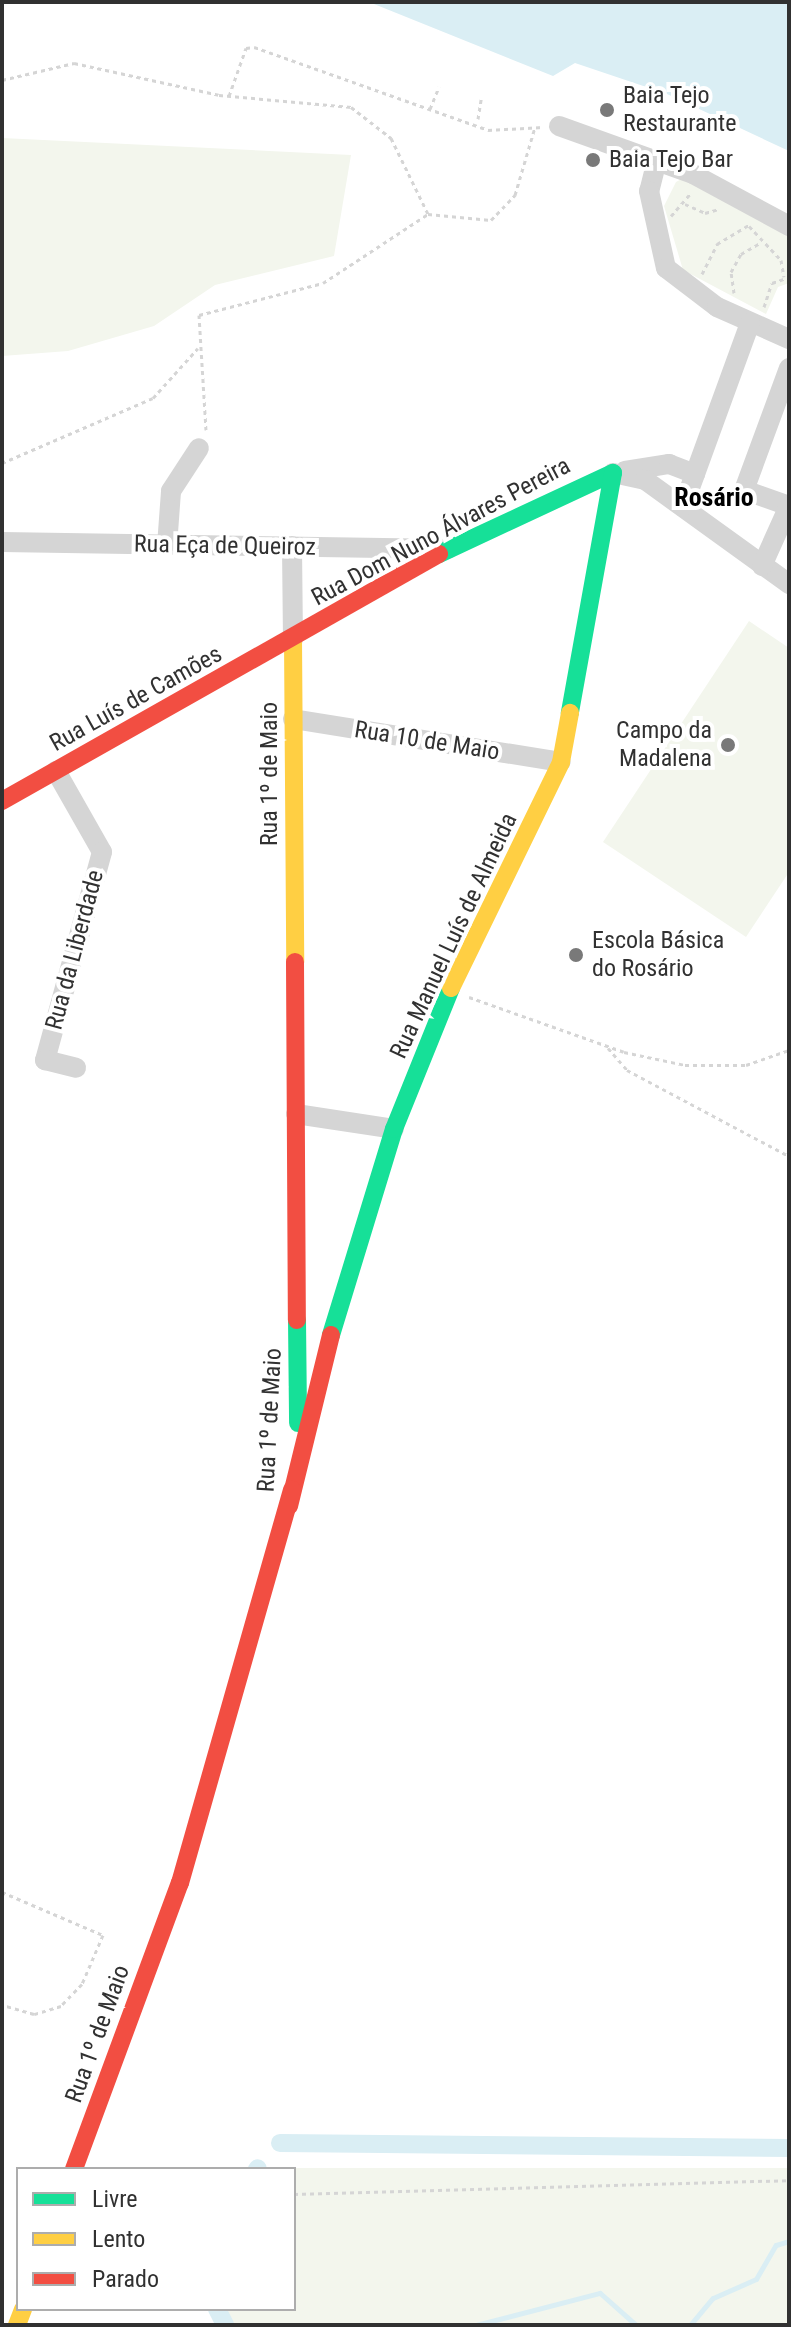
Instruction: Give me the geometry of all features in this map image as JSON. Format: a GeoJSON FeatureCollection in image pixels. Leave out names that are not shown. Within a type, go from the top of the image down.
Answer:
{"type":"FeatureCollection","features":[{"type":"Feature","properties":{"kind":"street"},"geometry":{"type":"LineString","coordinates":[[559,126],[693,174],[789,226]]}},
{"type":"Feature","properties":{"kind":"street"},"geometry":{"type":"LineString","coordinates":[[657,160],[649,191],[653,222],[666,268],[696,294],[744,320],[789,339]]}},
{"type":"Feature","properties":{"kind":"street"},"geometry":{"type":"LineString","coordinates":[[683,507],[744,320]]}},
{"type":"Feature","properties":{"kind":"street"},"geometry":{"type":"LineString","coordinates":[[762,566],[789,506],[744,490],[789,368]]}},
{"type":"Feature","properties":{"kind":"street"},"geometry":{"type":"LineString","coordinates":[[167,546],[171,491],[199,448]]}},
{"type":"Feature","properties":{"kind":"street"},"geometry":{"type":"LineString","coordinates":[[613,473],[669,464],[695,474]]}},
{"type":"Feature","properties":{"kind":"street"},"geometry":{"type":"LineString","coordinates":[[613,473],[645,480],[789,584]]}},
{"type":"Feature","properties":{"kind":"street","name":"Rua Dom Nuno Álvares Pereira"},"geometry":{"type":"LineString","coordinates":[[293,639],[448,549],[613,473]]}},
{"type":"Feature","properties":{"kind":"street","name":"Rua Manuel Luís de Almeida"},"geometry":{"type":"LineString","coordinates":[[289,1506],[331,1332],[394,1129],[450,990],[561,762],[613,473]]}},
{"type":"Feature","properties":{"kind":"street","name":"Rua Eça de Queiroz"},"geometry":{"type":"LineString","coordinates":[[2,542],[448,549]]}},
{"type":"Feature","properties":{"kind":"street"},"geometry":{"type":"LineString","coordinates":[[292,546],[293,639]]}},
{"type":"Feature","properties":{"kind":"street","name":"Rua 1º de Maio"},"geometry":{"type":"LineString","coordinates":[[75,2167],[180,1883],[289,1506],[298,1331],[293,639]]}},
{"type":"Feature","properties":{"kind":"street","name":"Rua Luís de Camões"},"geometry":{"type":"LineString","coordinates":[[2,801],[293,639]]}},
{"type":"Feature","properties":{"kind":"street","name":"Rua 10 de Maio"},"geometry":{"type":"LineString","coordinates":[[293,719],[561,762]]}},
{"type":"Feature","properties":{"kind":"street","name":"Rua da Liberdade"},"geometry":{"type":"LineString","coordinates":[[56,771],[102,852],[45,1060],[76,1068]]}},
{"type":"Feature","properties":{"kind":"street"},"geometry":{"type":"LineString","coordinates":[[296,1114],[394,1129]]}},
{"type":"Feature","properties":{"kind":"street"},"geometry":{"type":"LineString","coordinates":[[298,1331],[331,1332]]}},
{"type":"Feature","properties":{"kind":"path"},"geometry":{"type":"LineString","coordinates":[[229,96],[246,48],[254,47],[430,109],[478,120],[488,130],[559,126]]}},
{"type":"Feature","properties":{"kind":"path"},"geometry":{"type":"LineString","coordinates":[[2,80],[74,63],[229,96],[351,107],[391,138],[428,214]]}},
{"type":"Feature","properties":{"kind":"path"},"geometry":{"type":"LineString","coordinates":[[430,109],[439,87]]}},
{"type":"Feature","properties":{"kind":"path"},"geometry":{"type":"LineString","coordinates":[[478,120],[481,99]]}},
{"type":"Feature","properties":{"kind":"path"},"geometry":{"type":"LineString","coordinates":[[199,448],[209,419],[194,325],[218,305],[323,283],[428,214],[491,220],[520,180],[535,127]]}},
{"type":"Feature","properties":{"kind":"path"},"geometry":{"type":"LineString","coordinates":[[653,222],[685,204],[693,174]]}},
{"type":"Feature","properties":{"kind":"path"},"geometry":{"type":"LineString","coordinates":[[685,204],[705,213],[728,205]]}},
{"type":"Feature","properties":{"kind":"path"},"geometry":{"type":"LineString","coordinates":[[740,214],[760,243],[781,260],[786,277],[772,283],[766,305],[744,320],[731,272],[741,254],[760,243]]}},
{"type":"Feature","properties":{"kind":"path"},"geometry":{"type":"LineString","coordinates":[[696,294],[717,244],[749,225]]}},
{"type":"Feature","properties":{"kind":"path"},"geometry":{"type":"LineString","coordinates":[[2,463],[153,398],[198,348]]}},
{"type":"Feature","properties":{"kind":"path"},"geometry":{"type":"LineString","coordinates":[[450,990],[606,1045],[685,1065],[746,1065],[789,1050]]}},
{"type":"Feature","properties":{"kind":"path"},"geometry":{"type":"LineString","coordinates":[[606,1045],[627,1070],[789,1156]]}},
{"type":"Feature","properties":{"kind":"path"},"geometry":{"type":"LineString","coordinates":[[2,1892],[103,1935],[82,1984],[61,2006],[34,2014],[2,2005]]}},
{"type":"Feature","properties":{"kind":"path"},"geometry":{"type":"LineString","coordinates":[[296,2194],[789,2180]]}},
{"type":"Feature","properties":{"kind":"shaded area"},"geometry":{"type":"Polygon","coordinates":[[[369,2],[789,2],[789,151],[667,94],[575,63],[553,76],[369,2]]]}},
{"type":"Feature","properties":{"kind":"shaded area"},"geometry":{"type":"Polygon","coordinates":[[[2,138],[351,155],[334,256],[215,285],[154,326],[68,351],[2,356],[2,138]]]}},
{"type":"Feature","properties":{"kind":"shaded area"},"geometry":{"type":"Polygon","coordinates":[[[689,175],[789,230],[789,283],[778,287],[766,314],[683,270],[664,206],[676,182],[689,175]]]}},
{"type":"Feature","properties":{"kind":"shaded area","name":"Campo da Madalena"},"geometry":{"type":"Polygon","coordinates":[[[749,621],[789,648],[789,872],[746,937],[603,842],[749,621]]]}},
{"type":"Feature","properties":{"kind":"shaded area"},"geometry":{"type":"Polygon","coordinates":[[[296,2168],[789,2168],[789,2325],[225,2325],[218,2311],[296,2311],[296,2168]]]}},
{"type":"Feature","properties":{"kind":"waterway"},"geometry":{"type":"LineString","coordinates":[[280,2143],[789,2148]]}},
{"type":"Feature","properties":{"kind":"waterway"},"geometry":{"type":"LineString","coordinates":[[690,2325],[713,2298],[756,2279],[776,2245],[789,2241]]}},
{"type":"Feature","properties":{"kind":"waterway"},"geometry":{"type":"LineString","coordinates":[[476,2325],[600,2293],[636,2325]]}},
{"type":"Feature","properties":{"kind":"waterway"},"geometry":{"type":"LineString","coordinates":[[218,2311],[225,2325]]}},
{"type":"Feature","properties":{"kind":"traffic: fast"},"geometry":{"type":"LineString","coordinates":[[439,554],[613,473],[570,713]]}},
{"type":"Feature","properties":{"kind":"traffic: fast"},"geometry":{"type":"LineString","coordinates":[[331,1335],[394,1129],[451,988]]}},
{"type":"Feature","properties":{"kind":"traffic: fast"},"geometry":{"type":"LineString","coordinates":[[297,1320],[298,1423]]}},
{"type":"Feature","properties":{"kind":"traffic: slow"},"geometry":{"type":"LineString","coordinates":[[293,639],[295,962]]}},
{"type":"Feature","properties":{"kind":"traffic: slow"},"geometry":{"type":"LineString","coordinates":[[451,988],[561,762],[570,713]]}},
{"type":"Feature","properties":{"kind":"traffic: slow"},"geometry":{"type":"LineString","coordinates":[[17,2325],[22,2311]]}},
{"type":"Feature","properties":{"kind":"traffic: jam"},"geometry":{"type":"LineString","coordinates":[[2,801],[439,554]]}},
{"type":"Feature","properties":{"kind":"traffic: jam"},"geometry":{"type":"LineString","coordinates":[[295,962],[297,1320]]}},
{"type":"Feature","properties":{"kind":"traffic: jam"},"geometry":{"type":"LineString","coordinates":[[289,1506],[331,1335]]}},
{"type":"Feature","properties":{"kind":"traffic: jam"},"geometry":{"type":"LineString","coordinates":[[75,2167],[180,1883],[292,1490]]}},
{"type":"Feature","properties":{"kind":"place","name":"Baia Tejo Restaurante"},"geometry":{"type":"Point","coordinates":[607,110]}},
{"type":"Feature","properties":{"kind":"place","name":"Baia Tejo Bar"},"geometry":{"type":"Point","coordinates":[593,160]}},
{"type":"Feature","properties":{"kind":"place","name":"Campo da Madalena"},"geometry":{"type":"Point","coordinates":[728,745]}},
{"type":"Feature","properties":{"kind":"place","name":"Escola Básica do Rosário"},"geometry":{"type":"Point","coordinates":[576,955]}},
{"type":"Feature","properties":{"kind":"district","name":"Rosário"},"geometry":{"type":"Point","coordinates":[714,498]}}]}
